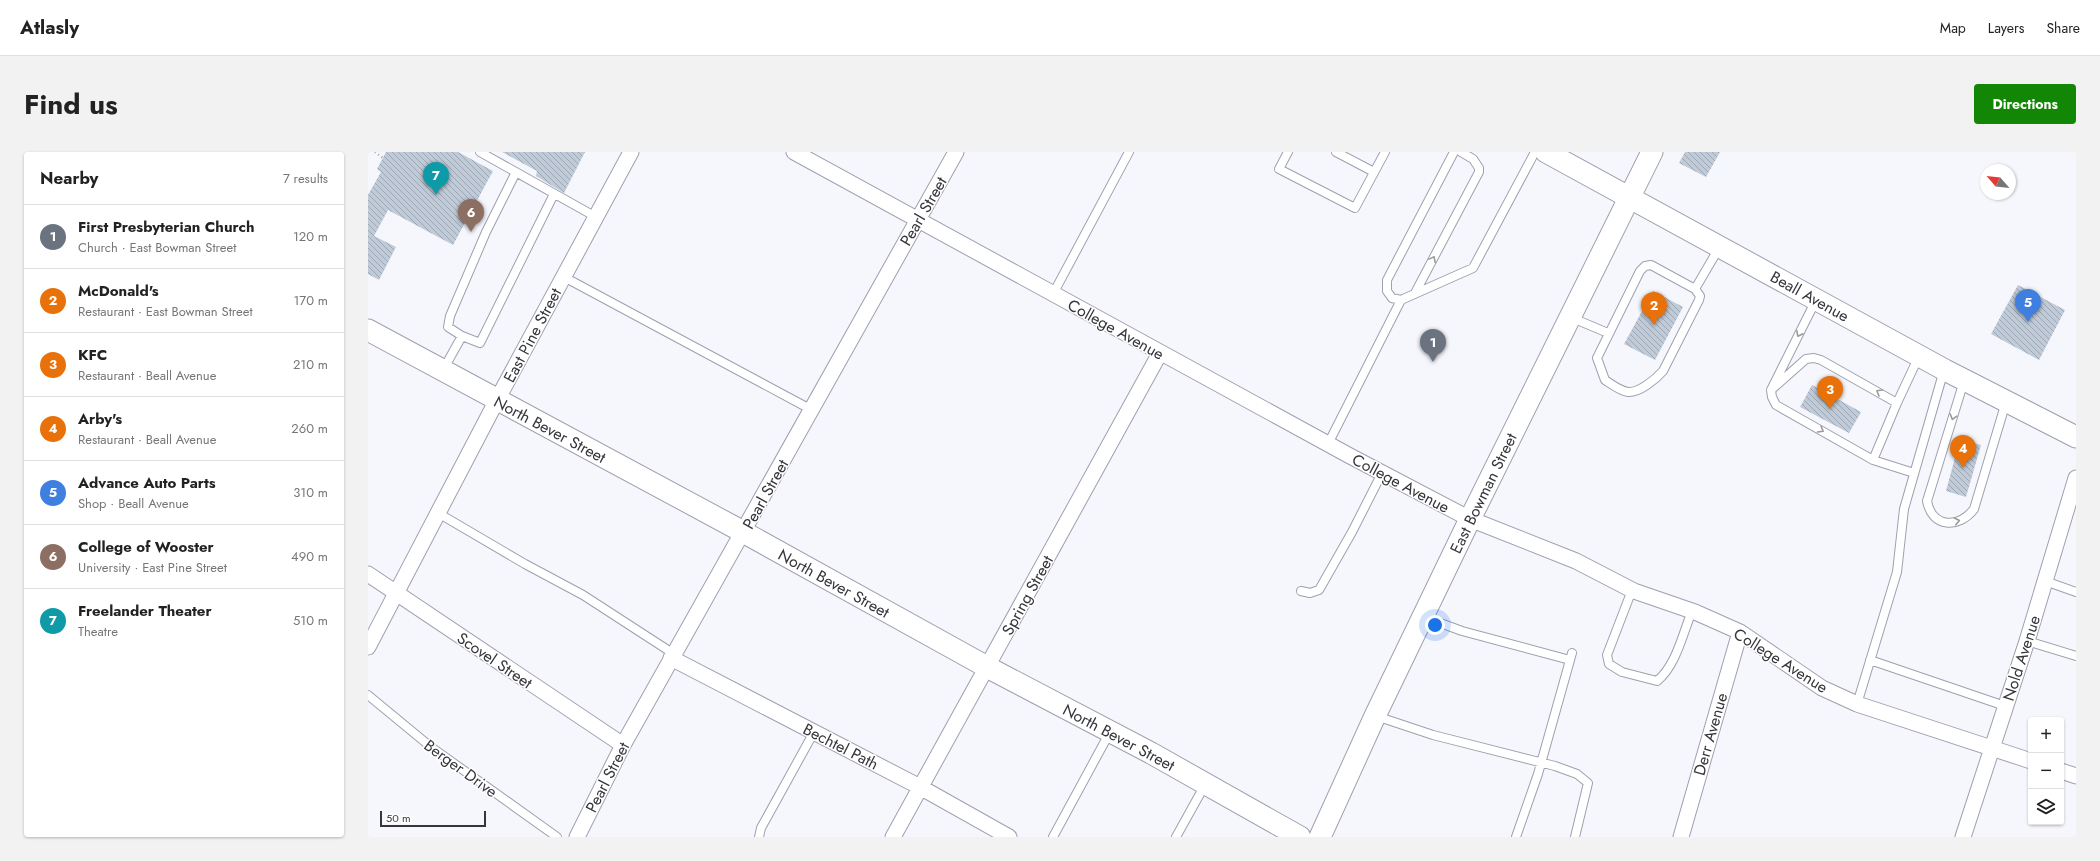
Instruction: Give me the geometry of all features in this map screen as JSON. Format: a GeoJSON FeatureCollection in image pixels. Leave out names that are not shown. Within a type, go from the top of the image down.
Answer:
{"type":"FeatureCollection","features":[{"type":"Feature","properties":{"kind":"main road","name":"Beall Avenue"},"geometry":{"type":"LineString","coordinates":[[1546,152],[1945,370],[2076,438]]}},
{"type":"Feature","properties":{"kind":"main road","name":"East Bowman Street"},"geometry":{"type":"LineString","coordinates":[[1320,837],[1375,716],[1470,519],[1652,152]]}},
{"type":"Feature","properties":{"kind":"main road","name":"North Bever Street"},"geometry":{"type":"LineString","coordinates":[[368,330],[743,532],[988,667],[1206,783],[1300,837]]}},
{"type":"Feature","properties":{"kind":"street","name":"East Pine Street"},"geometry":{"type":"LineString","coordinates":[[368,647],[497,400],[631,152]]}},
{"type":"Feature","properties":{"kind":"street","name":"College Avenue"},"geometry":{"type":"LineString","coordinates":[[794,152],[1160,353],[1470,519],[1576,561],[1632,590],[1692,611],[1740,632],[1822,688],[1857,704],[2028,760]]}},
{"type":"Feature","properties":{"kind":"street","name":"Pearl Street"},"geometry":{"type":"LineString","coordinates":[[576,837],[623,745],[956,152]]}},
{"type":"Feature","properties":{"kind":"street","name":"Spring Street"},"geometry":{"type":"LineString","coordinates":[[893,837],[1160,353]]}},
{"type":"Feature","properties":{"kind":"street","name":"Nold Avenue"},"geometry":{"type":"LineString","coordinates":[[1963,837],[2027,641],[2076,478]]}},
{"type":"Feature","properties":{"kind":"street","name":"Scovel Street"},"geometry":{"type":"LineString","coordinates":[[368,574],[623,745]]}},
{"type":"Feature","properties":{"kind":"street","name":"Derr Avenue"},"geometry":{"type":"LineString","coordinates":[[1680,837],[1740,632]]}},
{"type":"Feature","properties":{"kind":"street","name":"Bechtel Path"},"geometry":{"type":"LineString","coordinates":[[673,656],[920,787],[1009,837]]}},
{"type":"Feature","properties":{"kind":"street"},"geometry":{"type":"LineString","coordinates":[[2064,772],[2076,776]]}},
{"type":"Feature","properties":{"kind":"lane"},"geometry":{"type":"LineString","coordinates":[[480,152],[596,217]]}},
{"type":"Feature","properties":{"kind":"lane"},"geometry":{"type":"LineString","coordinates":[[1053,294],[1129,152]]}},
{"type":"Feature","properties":{"kind":"lane"},"geometry":{"type":"LineString","coordinates":[[1288,152],[1279,169],[1355,208],[1385,152]]}},
{"type":"Feature","properties":{"kind":"lane"},"geometry":{"type":"LineString","coordinates":[[1336,152],[1374,172]]}},
{"type":"Feature","properties":{"kind":"lane"},"geometry":{"type":"LineString","coordinates":[[1401,300],[1392,298],[1387,291],[1387,280],[1454,152]]}},
{"type":"Feature","properties":{"kind":"lane"},"geometry":{"type":"LineString","coordinates":[[1415,293],[1479,172],[1479,168],[1473,158],[1461,152]]}},
{"type":"Feature","properties":{"kind":"lane"},"geometry":{"type":"LineString","coordinates":[[1328,444],[1401,300],[1473,268],[1534,152]]}},
{"type":"Feature","properties":{"kind":"lane"},"geometry":{"type":"LineString","coordinates":[[516,172],[486,232],[450,316],[448,327],[462,336],[480,343],[554,194]]}},
{"type":"Feature","properties":{"kind":"lane"},"geometry":{"type":"LineString","coordinates":[[1695,289],[1720,246]]}},
{"type":"Feature","properties":{"kind":"lane"},"geometry":{"type":"LineString","coordinates":[[1651,265],[1695,289],[1700,296],[1700,300],[1663,371],[1655,379],[1634,391],[1626,391],[1609,383],[1603,377],[1596,358],[1640,270],[1645,266],[1651,265]]}},
{"type":"Feature","properties":{"kind":"lane"},"geometry":{"type":"LineString","coordinates":[[564,277],[812,410]]}},
{"type":"Feature","properties":{"kind":"lane"},"geometry":{"type":"LineString","coordinates":[[1816,299],[1771,390],[1772,397],[1776,405],[1873,460],[1914,473]]}},
{"type":"Feature","properties":{"kind":"lane"},"geometry":{"type":"LineString","coordinates":[[1570,316],[1608,333]]}},
{"type":"Feature","properties":{"kind":"lane"},"geometry":{"type":"LineString","coordinates":[[443,371],[462,336]]}},
{"type":"Feature","properties":{"kind":"lane"},"geometry":{"type":"LineString","coordinates":[[1873,460],[1920,356]]}},
{"type":"Feature","properties":{"kind":"lane"},"geometry":{"type":"LineString","coordinates":[[1771,390],[1806,359],[1814,358],[1821,360],[1898,403]]}},
{"type":"Feature","properties":{"kind":"lane"},"geometry":{"type":"LineString","coordinates":[[1857,704],[1897,572],[1904,509],[1945,370]]}},
{"type":"Feature","properties":{"kind":"lane"},"geometry":{"type":"LineString","coordinates":[[1964,380],[1927,501],[1929,512],[1938,520],[1951,523],[1961,522],[1968,517],[1974,508],[1999,420],[2006,401]]}},
{"type":"Feature","properties":{"kind":"lane"},"geometry":{"type":"LineString","coordinates":[[1301,591],[1310,593],[1319,590],[1352,532],[1382,472]]}},
{"type":"Feature","properties":{"kind":"lane"},"geometry":{"type":"LineString","coordinates":[[438,513],[525,564],[583,595],[673,656]]}},
{"type":"Feature","properties":{"kind":"lane"},"geometry":{"type":"LineString","coordinates":[[2045,581],[2076,592]]}},
{"type":"Feature","properties":{"kind":"lane"},"geometry":{"type":"LineString","coordinates":[[1632,590],[1607,655],[1608,664],[1622,672],[1657,681],[1664,675],[1672,662],[1692,611]]}},
{"type":"Feature","properties":{"kind":"lane"},"geometry":{"type":"LineString","coordinates":[[1423,617],[1462,632],[1571,657],[1541,763],[1516,837]]}},
{"type":"Feature","properties":{"kind":"lane"},"geometry":{"type":"LineString","coordinates":[[2027,641],[2076,656]]}},
{"type":"Feature","properties":{"kind":"lane"},"geometry":{"type":"LineString","coordinates":[[1870,660],[2005,706]]}},
{"type":"Feature","properties":{"kind":"lane","name":"Berger Drive"},"geometry":{"type":"LineString","coordinates":[[368,695],[430,747],[556,837]]}},
{"type":"Feature","properties":{"kind":"lane"},"geometry":{"type":"LineString","coordinates":[[1375,716],[1434,736],[1541,763],[1577,774],[1588,783],[1576,837]]}},
{"type":"Feature","properties":{"kind":"lane"},"geometry":{"type":"LineString","coordinates":[[758,837],[760,828],[814,732]]}},
{"type":"Feature","properties":{"kind":"lane"},"geometry":{"type":"LineString","coordinates":[[1053,837],[1110,732]]}},
{"type":"Feature","properties":{"kind":"lane"},"geometry":{"type":"LineString","coordinates":[[1176,837],[1206,783]]}},
{"type":"Feature","properties":{"kind":"path"},"geometry":{"type":"LineString","coordinates":[[375,152],[383,158]]}},
{"type":"Feature","properties":{"kind":"building"},"geometry":{"type":"Polygon","coordinates":[[[386,152],[458,152],[493,171],[453,245],[388,210],[374,236],[396,247],[379,280],[368,274],[368,195],[381,172],[377,169],[386,152]]]}},
{"type":"Feature","properties":{"kind":"building"},"geometry":{"type":"Polygon","coordinates":[[[502,152],[585,152],[564,193],[536,176],[537,171],[502,152]]]}},
{"type":"Feature","properties":{"kind":"building"},"geometry":{"type":"Polygon","coordinates":[[[1685,152],[1720,152],[1706,177],[1679,163],[1685,152]]]}},
{"type":"Feature","properties":{"kind":"building"},"geometry":{"type":"Polygon","coordinates":[[[2018,285],[2065,310],[2039,360],[1991,334],[2018,285]]]}},
{"type":"Feature","properties":{"kind":"building"},"geometry":{"type":"Polygon","coordinates":[[[1653,291],[1683,307],[1655,360],[1624,344],[1653,291]]]}},
{"type":"Feature","properties":{"kind":"building"},"geometry":{"type":"Polygon","coordinates":[[[1812,385],[1861,412],[1849,433],[1800,407],[1812,385]]]}},
{"type":"Feature","properties":{"kind":"building"},"geometry":{"type":"Polygon","coordinates":[[[1960,439],[1981,445],[1966,497],[1946,491],[1960,439]]]}},
{"type":"Feature","properties":{"kind":"place","name":"Freelander Theater"},"geometry":{"type":"Point","coordinates":[436,195]}},
{"type":"Feature","properties":{"kind":"place","name":"College of Wooster"},"geometry":{"type":"Point","coordinates":[471,232]}},
{"type":"Feature","properties":{"kind":"place","name":"Advance Auto Parts"},"geometry":{"type":"Point","coordinates":[2028,322]}},
{"type":"Feature","properties":{"kind":"place","name":"McDonald's"},"geometry":{"type":"Point","coordinates":[1654,325]}},
{"type":"Feature","properties":{"kind":"place","name":"First Presbyterian Church"},"geometry":{"type":"Point","coordinates":[1433,362]}},
{"type":"Feature","properties":{"kind":"place","name":"KFC"},"geometry":{"type":"Point","coordinates":[1830,409]}},
{"type":"Feature","properties":{"kind":"place","name":"Arby's"},"geometry":{"type":"Point","coordinates":[1963,468]}}]}
